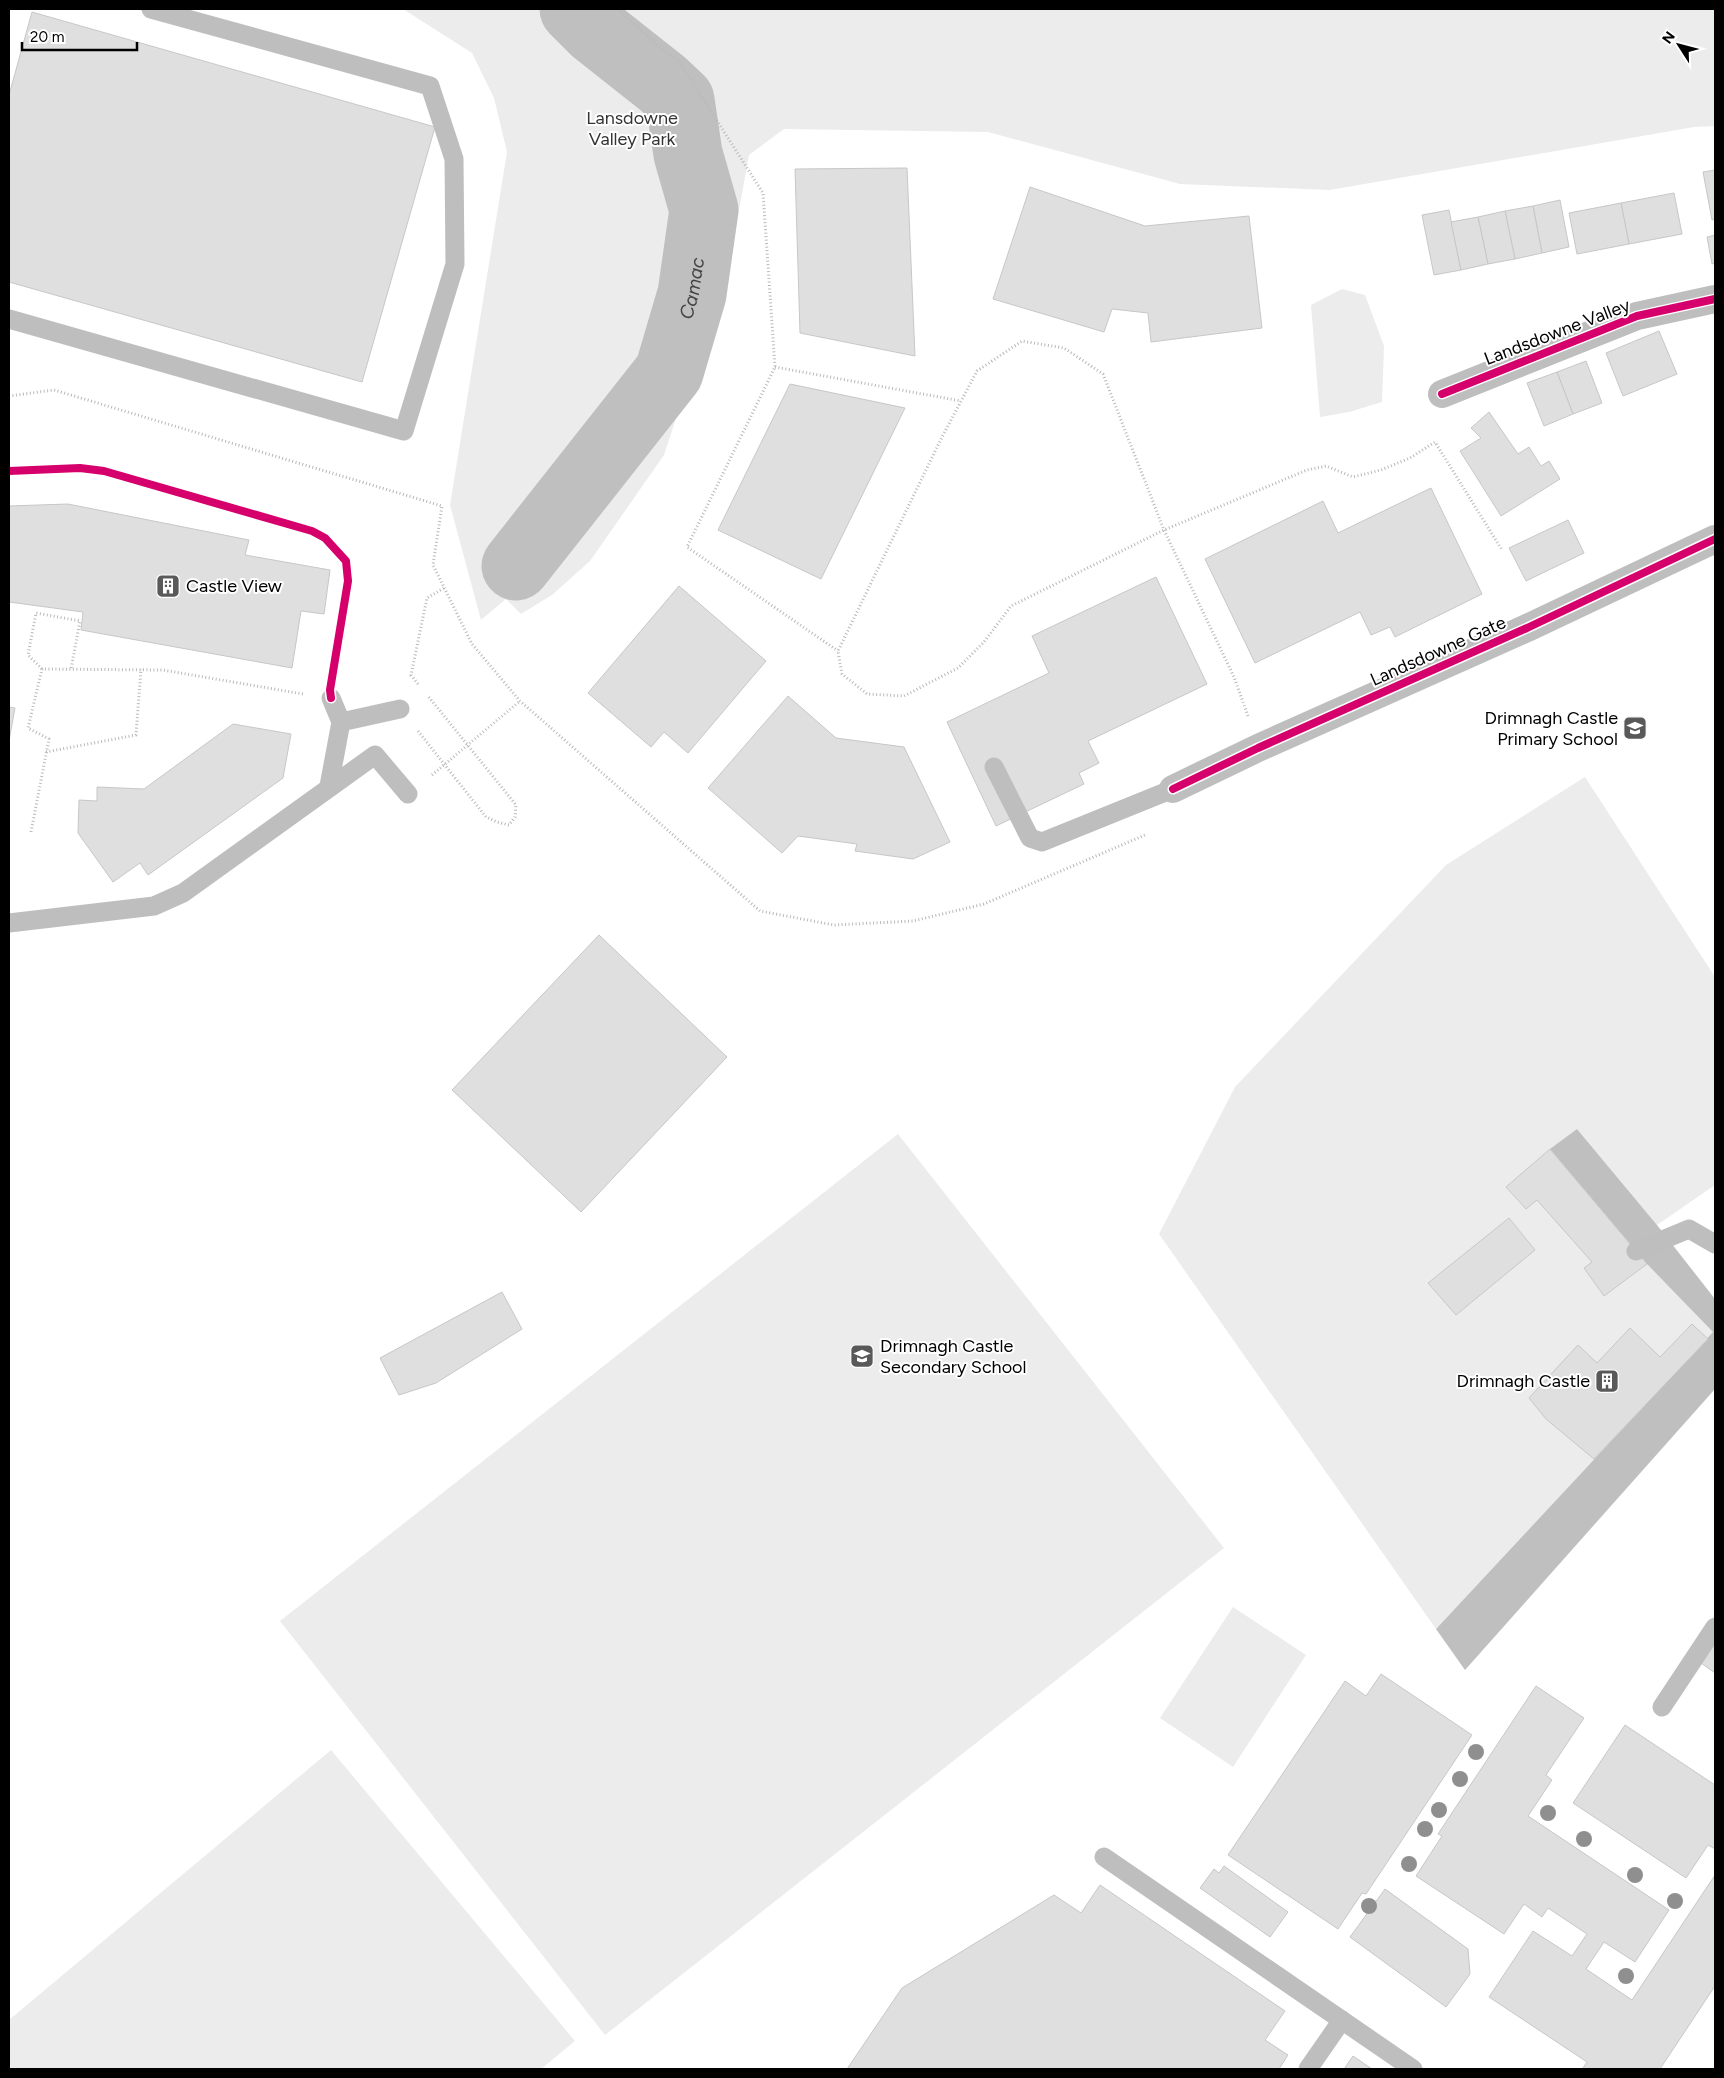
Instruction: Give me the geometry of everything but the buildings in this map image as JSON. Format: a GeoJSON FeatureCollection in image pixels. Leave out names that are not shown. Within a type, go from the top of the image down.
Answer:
{"type":"FeatureCollection","features":[{"type":"Feature","properties":{"kind":"street","name":"Landsdowne Valley"},"geometry":{"type":"LineString","coordinates":[[1442,394],[1637,316],[1715,299]]}},
{"type":"Feature","properties":{"kind":"street","name":"Landsdowne Gate"},"geometry":{"type":"LineString","coordinates":[[1173,789],[1258,748],[1528,628],[1715,540]]}},
{"type":"Feature","properties":{"kind":"lane"},"geometry":{"type":"LineString","coordinates":[[9,319],[404,431],[454,264],[454,159],[430,86],[151,9]]}},
{"type":"Feature","properties":{"kind":"lane"},"geometry":{"type":"LineString","coordinates":[[329,786],[341,722],[331,698]]}},
{"type":"Feature","properties":{"kind":"lane"},"geometry":{"type":"LineString","coordinates":[[341,722],[400,709]]}},
{"type":"Feature","properties":{"kind":"lane"},"geometry":{"type":"LineString","coordinates":[[9,923],[154,906],[183,893],[329,786],[375,755],[408,794]]}},
{"type":"Feature","properties":{"kind":"lane"},"geometry":{"type":"LineString","coordinates":[[994,767],[1030,838],[1042,842],[1173,789]]}},
{"type":"Feature","properties":{"kind":"lane"},"geometry":{"type":"LineString","coordinates":[[1636,1251],[1689,1229],[1715,1244]]}},
{"type":"Feature","properties":{"kind":"lane"},"geometry":{"type":"LineString","coordinates":[[1662,1707],[1715,1627]]}},
{"type":"Feature","properties":{"kind":"lane"},"geometry":{"type":"LineString","coordinates":[[1104,1857],[1414,2069]]}},
{"type":"Feature","properties":{"kind":"lane"},"geometry":{"type":"LineString","coordinates":[[1308,2069],[1342,2020]]}},
{"type":"Feature","properties":{"kind":"path"},"geometry":{"type":"LineString","coordinates":[[618,9],[679,62],[706,101],[763,192],[775,367],[687,547],[838,651]]}},
{"type":"Feature","properties":{"kind":"path"},"geometry":{"type":"LineString","coordinates":[[1250,724],[1234,677],[1164,530],[1103,374],[1064,348],[1022,341],[977,371],[942,437],[838,651],[842,674],[867,694],[904,696],[958,668],[984,642],[1012,606],[1164,530],[1307,470],[1326,466],[1353,478],[1381,470],[1410,458],[1435,442],[1502,550]]}},
{"type":"Feature","properties":{"kind":"path"},"geometry":{"type":"LineString","coordinates":[[775,367],[961,402]]}},
{"type":"Feature","properties":{"kind":"path"},"geometry":{"type":"LineString","coordinates":[[9,396],[54,390],[442,506],[433,565],[472,644],[520,701],[760,911],[834,925],[913,921],[984,904],[1154,831]]}},
{"type":"Feature","properties":{"kind":"path"},"geometry":{"type":"LineString","coordinates":[[400,709],[486,817],[509,825],[515,817],[516,805],[411,675],[426,598],[444,588]]}},
{"type":"Feature","properties":{"kind":"path"},"geometry":{"type":"LineString","coordinates":[[71,669],[80,621],[36,613],[28,656],[42,669],[163,670],[331,698]]}},
{"type":"Feature","properties":{"kind":"path"},"geometry":{"type":"LineString","coordinates":[[31,832],[49,739],[28,728],[42,669]]}},
{"type":"Feature","properties":{"kind":"path"},"geometry":{"type":"LineString","coordinates":[[46,752],[136,735],[140,670]]}},
{"type":"Feature","properties":{"kind":"path"},"geometry":{"type":"LineString","coordinates":[[408,794],[520,701]]}},
{"type":"Feature","properties":{"kind":"green space","name":"Lansdowne Valley Park"},"geometry":{"type":"Polygon","coordinates":[[[403,9],[1715,9],[1715,126],[1694,127],[1330,190],[1180,184],[988,132],[784,129],[749,155],[721,309],[686,374],[686,388],[664,455],[590,561],[552,595],[521,614],[506,599],[481,620],[450,505],[507,152],[494,98],[472,53],[403,9]]]}},
{"type":"Feature","properties":{"kind":"green space"},"geometry":{"type":"Polygon","coordinates":[[[1342,289],[1365,295],[1384,346],[1382,402],[1349,412],[1320,417],[1311,305],[1342,289]]]}},
{"type":"Feature","properties":{"kind":"green space"},"geometry":{"type":"Polygon","coordinates":[[[1585,777],[1715,977],[1715,1185],[1657,1225],[1577,1129],[1551,1149],[1647,1264],[1714,1332],[1436,1629],[1159,1234],[1235,1087],[1446,865],[1585,777]]]}},
{"type":"Feature","properties":{"kind":"green space"},"geometry":{"type":"Polygon","coordinates":[[[898,1134],[1224,1548],[605,2035],[280,1621],[898,1134]]]}},
{"type":"Feature","properties":{"kind":"green space"},"geometry":{"type":"Polygon","coordinates":[[[1233,1607],[1306,1655],[1233,1767],[1160,1718],[1233,1607]]]}},
{"type":"Feature","properties":{"kind":"green space"},"geometry":{"type":"Polygon","coordinates":[[[331,1750],[575,2041],[541,2069],[9,2069],[9,2020],[331,1750]]]}},
{"type":"Feature","properties":{"kind":"shaded area"},"geometry":{"type":"Polygon","coordinates":[[[1577,1129],[1657,1225],[1715,1299],[1715,1389],[1465,1670],[1436,1629],[1713,1332],[1647,1264],[1550,1149],[1577,1129]]]}},
{"type":"Feature","properties":{"kind":"waterway","name":"Camac"},"geometry":{"type":"LineString","coordinates":[[516,566],[669,372],[692,294],[704,210],[688,154],[680,100],[663,84],[596,31],[574,9]]}},
{"type":"Feature","properties":{"kind":"cycle path"},"geometry":{"type":"LineString","coordinates":[[1442,394],[1637,316],[1715,299]]}},
{"type":"Feature","properties":{"kind":"cycle path"},"geometry":{"type":"LineString","coordinates":[[9,471],[80,468],[104,471],[312,531],[325,538],[346,561],[348,581],[330,690],[331,698]]}},
{"type":"Feature","properties":{"kind":"cycle path"},"geometry":{"type":"LineString","coordinates":[[1173,789],[1258,748],[1527,628],[1715,539]]}},
{"type":"Feature","properties":{"kind":"place","name":"Castle View"},"geometry":{"type":"Point","coordinates":[168,586]}},
{"type":"Feature","properties":{"kind":"place","name":"Drimnagh Castle Primary School"},"geometry":{"type":"Point","coordinates":[1635,728]}},
{"type":"Feature","properties":{"kind":"place","name":"Drimnagh Castle Secondary School"},"geometry":{"type":"Point","coordinates":[862,1356]}},
{"type":"Feature","properties":{"kind":"place","name":"Drimnagh Castle"},"geometry":{"type":"Point","coordinates":[1607,1381]}}]}
